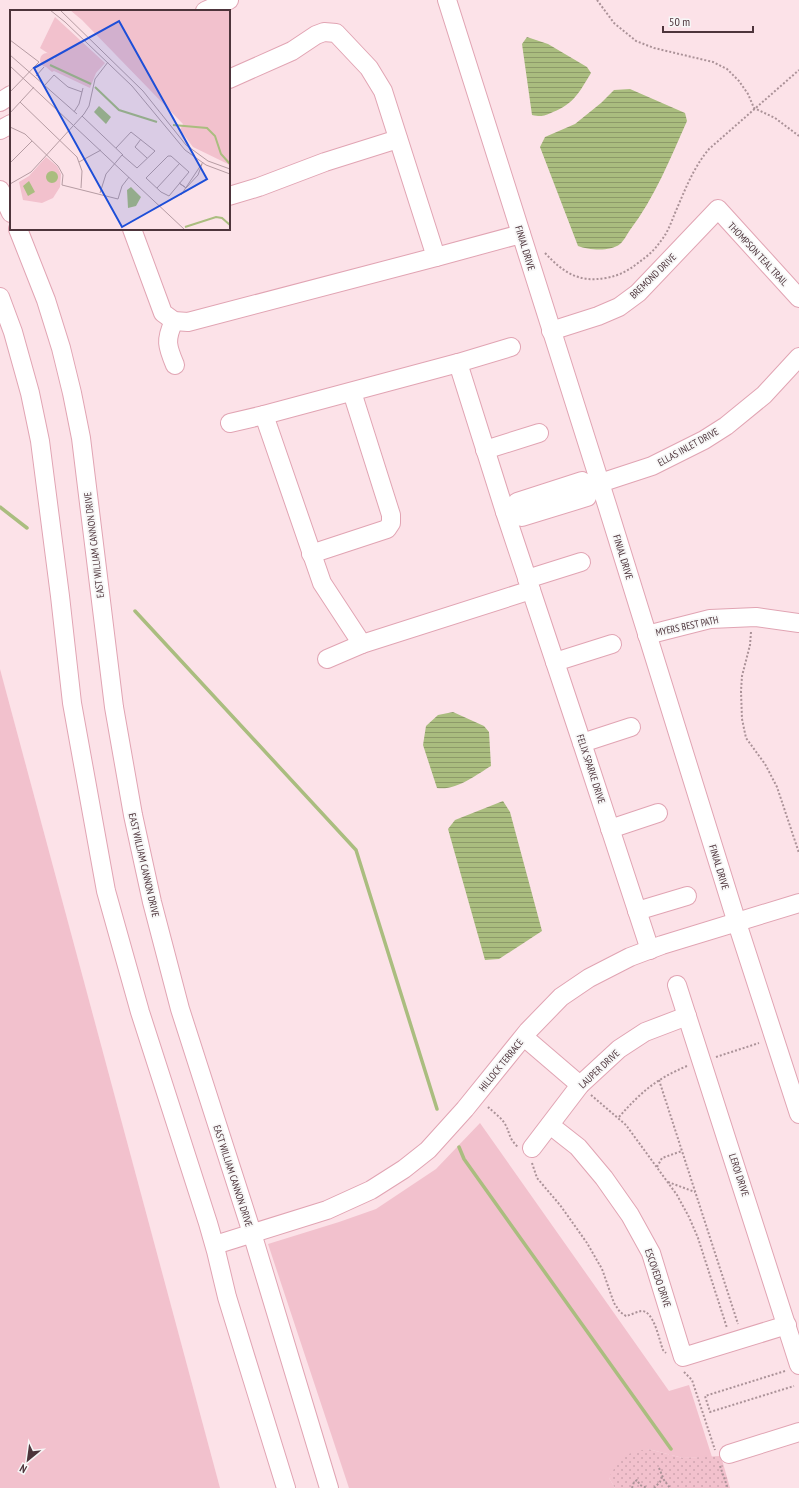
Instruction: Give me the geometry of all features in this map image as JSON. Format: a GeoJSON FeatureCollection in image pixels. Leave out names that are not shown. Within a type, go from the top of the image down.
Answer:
{"type":"FeatureCollection","features":[{"type":"Feature","properties":{"kind":"street"},"geometry":{"type":"LineString","coordinates":[[207,10],[229,0]]}},
{"type":"Feature","properties":{"kind":"street","name":"FINIAL DRIVE"},"geometry":{"type":"LineString","coordinates":[[447,0],[551,331],[595,485],[647,635],[737,923],[799,1114]]}},
{"type":"Feature","properties":{"kind":"street"},"geometry":{"type":"LineString","coordinates":[[230,78],[292,51],[316,35],[324,32],[336,34],[369,68],[384,91],[436,257]]}},
{"type":"Feature","properties":{"kind":"street"},"geometry":{"type":"LineString","coordinates":[[0,102],[10,96]]}},
{"type":"Feature","properties":{"kind":"street"},"geometry":{"type":"LineString","coordinates":[[0,130],[10,125]]}},
{"type":"Feature","properties":{"kind":"street"},"geometry":{"type":"LineString","coordinates":[[230,196],[259,187],[325,162],[398,139]]}},
{"type":"Feature","properties":{"kind":"street"},"geometry":{"type":"LineString","coordinates":[[0,190],[10,211]]}},
{"type":"Feature","properties":{"kind":"street","name":"THOMPSON TEAL TRAIL"},"geometry":{"type":"LineString","coordinates":[[718,209],[799,298]]}},
{"type":"Feature","properties":{"kind":"street","name":"BREMOND DRIVE"},"geometry":{"type":"LineString","coordinates":[[551,331],[598,316],[619,307],[638,294],[718,209]]}},
{"type":"Feature","properties":{"kind":"street","name":"EAST WILLIAM CANNON DRIVE"},"geometry":{"type":"LineString","coordinates":[[18,230],[46,300],[66,371],[81,438],[114,708],[132,815],[152,902],[180,1009],[252,1233],[329,1488]]}},
{"type":"Feature","properties":{"kind":"street"},"geometry":{"type":"LineString","coordinates":[[132,230],[163,314],[174,321],[188,322],[521,234]]}},
{"type":"Feature","properties":{"kind":"street"},"geometry":{"type":"LineString","coordinates":[[0,297],[13,332],[30,393],[40,441],[72,703],[106,891],[140,1012],[215,1245],[227,1297],[286,1488]]}},
{"type":"Feature","properties":{"kind":"street"},"geometry":{"type":"LineString","coordinates":[[174,321],[168,333],[168,348],[175,365]]}},
{"type":"Feature","properties":{"kind":"street"},"geometry":{"type":"LineString","coordinates":[[230,423],[458,364],[511,347]]}},
{"type":"Feature","properties":{"kind":"street","name":"ELLAS INLET DRIVE"},"geometry":{"type":"LineString","coordinates":[[595,485],[652,466],[704,440],[726,426],[764,394],[799,357]]}},
{"type":"Feature","properties":{"kind":"street","name":"FELIX SPARKE DRIVE"},"geometry":{"type":"LineString","coordinates":[[458,364],[485,450],[509,511],[529,584],[650,950]]}},
{"type":"Feature","properties":{"kind":"street"},"geometry":{"type":"LineString","coordinates":[[312,554],[386,529],[391,523],[391,515],[352,392]]}},
{"type":"Feature","properties":{"kind":"street"},"geometry":{"type":"LineString","coordinates":[[264,415],[322,583],[362,644]]}},
{"type":"Feature","properties":{"kind":"street"},"geometry":{"type":"LineString","coordinates":[[485,450],[539,433]]}},
{"type":"Feature","properties":{"kind":"street"},"geometry":{"type":"LineString","coordinates":[[509,511],[522,517],[587,497],[595,485]]}},
{"type":"Feature","properties":{"kind":"street"},"geometry":{"type":"LineString","coordinates":[[326,659],[362,644],[529,584],[581,562]]}},
{"type":"Feature","properties":{"kind":"street","name":"MYERS BEST PATH"},"geometry":{"type":"LineString","coordinates":[[647,635],[710,619],[756,617],[799,623]]}},
{"type":"Feature","properties":{"kind":"street"},"geometry":{"type":"LineString","coordinates":[[555,662],[612,644]]}},
{"type":"Feature","properties":{"kind":"street"},"geometry":{"type":"LineString","coordinates":[[582,743],[631,727]]}},
{"type":"Feature","properties":{"kind":"street"},"geometry":{"type":"LineString","coordinates":[[610,829],[658,813]]}},
{"type":"Feature","properties":{"kind":"street"},"geometry":{"type":"LineString","coordinates":[[637,912],[687,896]]}},
{"type":"Feature","properties":{"kind":"street","name":"HILLOCK TERRACE"},"geometry":{"type":"LineString","coordinates":[[215,1245],[327,1210],[371,1190],[404,1169],[428,1150],[524,1037],[561,997],[589,978],[630,957],[799,903]]}},
{"type":"Feature","properties":{"kind":"street","name":"LEROI DRIVE"},"geometry":{"type":"LineString","coordinates":[[677,985],[787,1325],[794,1368]]}},
{"type":"Feature","properties":{"kind":"street","name":"LAUPER DRIVE"},"geometry":{"type":"LineString","coordinates":[[528,1152],[550,1125],[619,1049],[645,1032],[687,1016]]}},
{"type":"Feature","properties":{"kind":"street"},"geometry":{"type":"LineString","coordinates":[[524,1037],[584,1089]]}},
{"type":"Feature","properties":{"kind":"street","name":"ESCOVEDO DRIVE"},"geometry":{"type":"LineString","coordinates":[[550,1125],[578,1148],[604,1178],[630,1215],[651,1253],[683,1357],[787,1325]]}},
{"type":"Feature","properties":{"kind":"street"},"geometry":{"type":"LineString","coordinates":[[722,1458],[799,1432]]}},
{"type":"Feature","properties":{"kind":"path"},"geometry":{"type":"LineString","coordinates":[[597,0],[614,23],[636,41],[654,48],[713,62],[727,69],[739,81],[748,94],[754,108],[775,118],[799,136]]}},
{"type":"Feature","properties":{"kind":"path"},"geometry":{"type":"LineString","coordinates":[[545,252],[570,275],[582,279],[599,279],[615,276],[628,270],[649,255],[660,242],[668,229],[689,180],[700,159],[754,108],[799,70]]}},
{"type":"Feature","properties":{"kind":"path"},"geometry":{"type":"LineString","coordinates":[[751,629],[750,645],[742,676],[741,691],[742,719],[746,738],[765,764],[777,787],[799,853]]}},
{"type":"Feature","properties":{"kind":"path"},"geometry":{"type":"LineString","coordinates":[[711,1059],[759,1043]]}},
{"type":"Feature","properties":{"kind":"path"},"geometry":{"type":"LineString","coordinates":[[619,1117],[638,1095],[659,1080],[691,1065]]}},
{"type":"Feature","properties":{"kind":"path"},"geometry":{"type":"LineString","coordinates":[[659,1080],[739,1327]]}},
{"type":"Feature","properties":{"kind":"path"},"geometry":{"type":"LineString","coordinates":[[584,1089],[619,1117],[626,1125],[668,1182],[689,1217],[698,1238],[728,1331]]}},
{"type":"Feature","properties":{"kind":"path"},"geometry":{"type":"LineString","coordinates":[[488,1107],[505,1124],[508,1134],[514,1143],[528,1152],[536,1178],[560,1205],[587,1243],[602,1269],[614,1303],[620,1312],[626,1316],[641,1311],[646,1312],[651,1316],[663,1350],[668,1355]]}},
{"type":"Feature","properties":{"kind":"path"},"geometry":{"type":"LineString","coordinates":[[657,1167],[662,1158],[682,1151]]}},
{"type":"Feature","properties":{"kind":"path"},"geometry":{"type":"LineString","coordinates":[[668,1182],[695,1192]]}},
{"type":"Feature","properties":{"kind":"path"},"geometry":{"type":"LineString","coordinates":[[794,1368],[705,1396],[710,1412],[794,1386]]}},
{"type":"Feature","properties":{"kind":"path"},"geometry":{"type":"LineString","coordinates":[[682,1370],[692,1380],[701,1407],[722,1458],[727,1486],[726,1488]]}},
{"type":"Feature","properties":{"kind":"path"},"geometry":{"type":"LineString","coordinates":[[701,1407],[708,1405]]}},
{"type":"Feature","properties":{"kind":"path"},"geometry":{"type":"LineString","coordinates":[[659,1468],[662,1476],[670,1488]]}},
{"type":"Feature","properties":{"kind":"path"},"geometry":{"type":"LineString","coordinates":[[654,1488],[660,1482],[662,1476]]}},
{"type":"Feature","properties":{"kind":"path"},"geometry":{"type":"LineString","coordinates":[[632,1488],[636,1480],[640,1485],[647,1488]]}},
{"type":"Feature","properties":{"kind":"shaded area"},"geometry":{"type":"Polygon","coordinates":[[[527,37],[548,44],[587,67],[591,73],[580,91],[571,101],[560,109],[543,116],[532,115],[522,44],[527,37]]]}},
{"type":"Feature","properties":{"kind":"shaded area"},"geometry":{"type":"Polygon","coordinates":[[[630,89],[685,113],[687,121],[655,191],[621,243],[616,247],[605,249],[593,249],[578,246],[540,147],[545,137],[575,124],[601,103],[614,90],[630,89]]]}},
{"type":"Feature","properties":{"kind":"shaded area"},"geometry":{"type":"Polygon","coordinates":[[[0,669],[220,1488],[0,1488],[0,669]]]}},
{"type":"Feature","properties":{"kind":"shaded area"},"geometry":{"type":"Polygon","coordinates":[[[453,712],[484,726],[489,732],[491,766],[458,785],[437,788],[423,745],[426,726],[438,715],[453,712]]]}},
{"type":"Feature","properties":{"kind":"shaded area"},"geometry":{"type":"Polygon","coordinates":[[[503,801],[510,812],[542,931],[499,959],[485,960],[448,829],[455,820],[503,801]]]}},
{"type":"Feature","properties":{"kind":"shaded area"},"geometry":{"type":"Polygon","coordinates":[[[480,1123],[669,1391],[689,1385],[712,1457],[683,1458],[648,1449],[609,1478],[615,1488],[349,1488],[268,1244],[376,1209],[436,1169],[480,1123]]]}},
{"type":"Feature","properties":{"kind":"shaded area"},"geometry":{"type":"Polygon","coordinates":[[[648,1449],[683,1458],[721,1456],[730,1488],[615,1488],[609,1478],[616,1465],[628,1454],[648,1449]]]}},
{"type":"Feature","properties":{"kind":"waterway"},"geometry":{"type":"LineString","coordinates":[[0,507],[27,528]]}},
{"type":"Feature","properties":{"kind":"waterway"},"geometry":{"type":"LineString","coordinates":[[135,611],[356,850],[437,1109]]}},
{"type":"Feature","properties":{"kind":"waterway"},"geometry":{"type":"LineString","coordinates":[[459,1147],[464,1159],[671,1449]]}}]}
